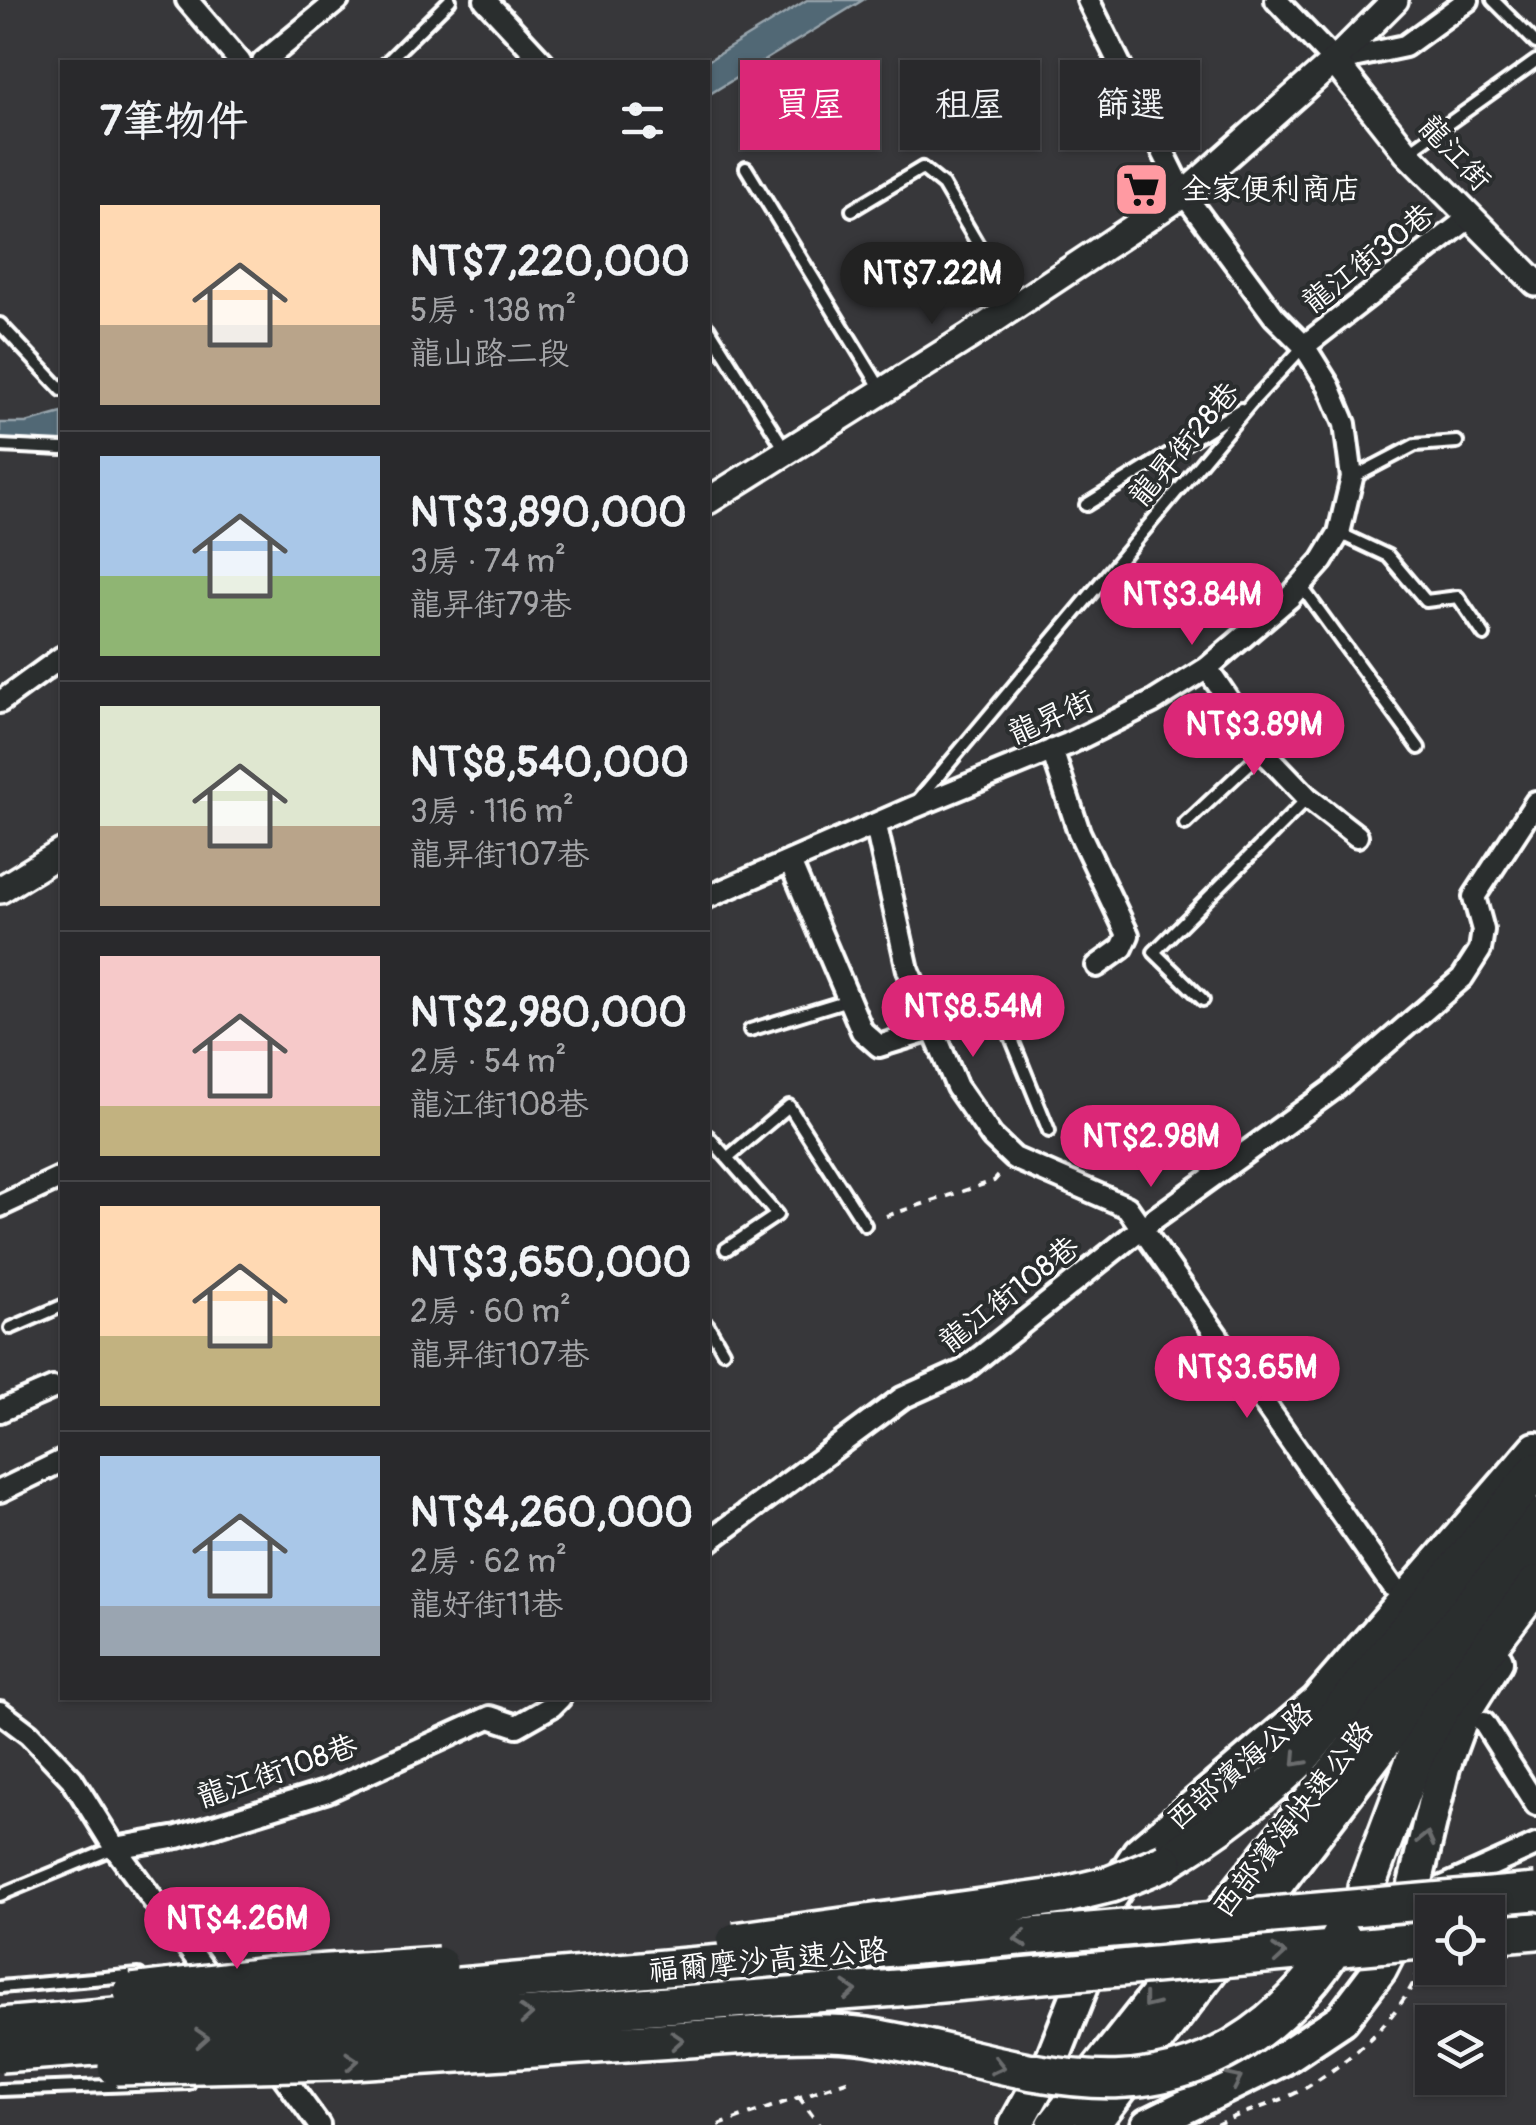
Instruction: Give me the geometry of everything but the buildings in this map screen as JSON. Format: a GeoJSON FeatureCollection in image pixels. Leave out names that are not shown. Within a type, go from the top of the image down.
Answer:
{"type":"FeatureCollection","features":[{"type":"Feature","properties":{"kind":"highway"},"geometry":{"type":"LineString","coordinates":[[0,2008],[266,1976],[650,1952],[1062,1896],[1111,1884],[1165,1862],[1259,1799],[1301,1758],[1536,1472]]}},
{"type":"Feature","properties":{"kind":"highway"},"geometry":{"type":"LineString","coordinates":[[47,2051],[111,2067],[300,2063],[824,2033],[874,2037],[1062,2080],[1112,2084],[1193,2068],[1254,2034],[1308,1985],[1337,1944],[1366,1888],[1416,1755],[1442,1708],[1536,1584]]}},
{"type":"Feature","properties":{"kind":"highway","name":"福爾摩沙高速公路"},"geometry":{"type":"LineString","coordinates":[[0,2026],[1536,1892]]}},
{"type":"Feature","properties":{"kind":"highway"},"geometry":{"type":"LineString","coordinates":[[1505,1934],[1536,1931]]}},
{"type":"Feature","properties":{"kind":"highway","name":"福爾摩沙高速公路"},"geometry":{"type":"LineString","coordinates":[[0,2054],[898,1988],[1415,1942]]}},
{"type":"Feature","properties":{"kind":"main road","name":"西部濱海公路"},"geometry":{"type":"LineString","coordinates":[[1016,2125],[1083,1982],[1104,1907],[1139,1853],[1317,1702],[1536,1449]]}},
{"type":"Feature","properties":{"kind":"main road","name":"西部濱海快速公路"},"geometry":{"type":"LineString","coordinates":[[1054,2125],[1536,1514]]}},
{"type":"Feature","properties":{"kind":"main road","name":"西部濱海快速公路"},"geometry":{"type":"LineString","coordinates":[[1092,2125],[1536,1551]]}},
{"type":"Feature","properties":{"kind":"main road"},"geometry":{"type":"LineString","coordinates":[[1148,2125],[1282,2059],[1342,2018],[1380,1969],[1408,1914],[1443,1768],[1462,1715],[1488,1671],[1536,1612]]}},
{"type":"Feature","properties":{"kind":"street"},"geometry":{"type":"LineString","coordinates":[[187,0],[238,60]]}},
{"type":"Feature","properties":{"kind":"street"},"geometry":{"type":"LineString","coordinates":[[265,60],[338,0]]}},
{"type":"Feature","properties":{"kind":"street"},"geometry":{"type":"LineString","coordinates":[[485,0],[540,60]]}},
{"type":"Feature","properties":{"kind":"street","name":"龍昇街"},"geometry":{"type":"LineString","coordinates":[[710,896],[1052,750],[1153,702],[1207,668],[1302,586],[1340,533],[1352,478],[1345,424],[1329,386],[1304,346],[1274,316],[1184,194],[1088,0]]}},
{"type":"Feature","properties":{"kind":"street"},"geometry":{"type":"LineString","coordinates":[[1276,0],[1334,62]]}},
{"type":"Feature","properties":{"kind":"street"},"geometry":{"type":"LineString","coordinates":[[710,500],[1184,194],[1334,62],[1396,0]]}},
{"type":"Feature","properties":{"kind":"street"},"geometry":{"type":"LineString","coordinates":[[1334,62],[1405,46],[1468,0]]}},
{"type":"Feature","properties":{"kind":"street","name":"龍江街"},"geometry":{"type":"LineString","coordinates":[[1334,62],[1406,153],[1536,283]]}},
{"type":"Feature","properties":{"kind":"street","name":"龍江街30巷"},"geometry":{"type":"LineString","coordinates":[[1304,346],[1470,217]]}},
{"type":"Feature","properties":{"kind":"street"},"geometry":{"type":"LineString","coordinates":[[0,702],[60,658]]}},
{"type":"Feature","properties":{"kind":"street"},"geometry":{"type":"LineString","coordinates":[[1207,668],[1264,751],[1308,798],[1357,836]]}},
{"type":"Feature","properties":{"kind":"street"},"geometry":{"type":"LineString","coordinates":[[1052,750],[1079,832],[1128,935],[1122,948],[1097,966]]}},
{"type":"Feature","properties":{"kind":"street","name":"龍江街108巷"},"geometry":{"type":"LineString","coordinates":[[710,1541],[902,1398],[964,1370],[1143,1227],[1332,1090],[1462,978],[1480,950],[1483,930],[1474,897],[1536,802]]}},
{"type":"Feature","properties":{"kind":"street"},"geometry":{"type":"LineString","coordinates":[[876,826],[908,970],[957,1086],[992,1137],[1014,1158],[1127,1208],[1392,1586]]}},
{"type":"Feature","properties":{"kind":"street"},"geometry":{"type":"LineString","coordinates":[[0,890],[60,853]]}},
{"type":"Feature","properties":{"kind":"street"},"geometry":{"type":"LineString","coordinates":[[790,862],[862,1031],[879,1046],[931,1030]]}},
{"type":"Feature","properties":{"kind":"street"},"geometry":{"type":"LineString","coordinates":[[0,1206],[60,1178]]}},
{"type":"Feature","properties":{"kind":"street"},"geometry":{"type":"LineString","coordinates":[[0,1411],[53,1388]]}},
{"type":"Feature","properties":{"kind":"street"},"geometry":{"type":"LineString","coordinates":[[0,1491],[60,1462]]}},
{"type":"Feature","properties":{"kind":"street","name":"龍江街108巷"},"geometry":{"type":"LineString","coordinates":[[115,1848],[178,1837],[328,1791],[490,1718],[518,1726],[557,1700]]}},
{"type":"Feature","properties":{"kind":"street"},"geometry":{"type":"LineString","coordinates":[[0,1712],[72,1779],[195,1970],[276,2079],[319,2125]]}},
{"type":"Feature","properties":{"kind":"street"},"geometry":{"type":"LineString","coordinates":[[1484,1723],[1536,1805]]}},
{"type":"Feature","properties":{"kind":"street"},"geometry":{"type":"LineString","coordinates":[[1414,1893],[1442,1890],[1536,1845]]}},
{"type":"Feature","properties":{"kind":"lane"},"geometry":{"type":"LineString","coordinates":[[389,60],[450,0]]}},
{"type":"Feature","properties":{"kind":"lane"},"geometry":{"type":"LineString","coordinates":[[1493,0],[1536,44]]}},
{"type":"Feature","properties":{"kind":"lane"},"geometry":{"type":"LineString","coordinates":[[1406,153],[1536,61]]}},
{"type":"Feature","properties":{"kind":"lane"},"geometry":{"type":"LineString","coordinates":[[746,168],[882,391]]}},
{"type":"Feature","properties":{"kind":"lane"},"geometry":{"type":"LineString","coordinates":[[852,210],[922,168],[943,185],[1014,306]]}},
{"type":"Feature","properties":{"kind":"lane"},"geometry":{"type":"LineString","coordinates":[[0,324],[60,388]]}},
{"type":"Feature","properties":{"kind":"lane"},"geometry":{"type":"LineString","coordinates":[[710,330],[786,452]]}},
{"type":"Feature","properties":{"kind":"lane","name":"龍昇街28巷"},"geometry":{"type":"LineString","coordinates":[[912,808],[1251,403],[1304,346]]}},
{"type":"Feature","properties":{"kind":"lane"},"geometry":{"type":"LineString","coordinates":[[1086,505],[1251,403]]}},
{"type":"Feature","properties":{"kind":"lane"},"geometry":{"type":"LineString","coordinates":[[1352,478],[1415,446],[1457,442]]}},
{"type":"Feature","properties":{"kind":"lane"},"geometry":{"type":"LineString","coordinates":[[0,446],[60,449]]}},
{"type":"Feature","properties":{"kind":"lane"},"geometry":{"type":"LineString","coordinates":[[1340,533],[1388,556],[1426,601],[1458,597],[1484,635]]}},
{"type":"Feature","properties":{"kind":"lane"},"geometry":{"type":"LineString","coordinates":[[1302,586],[1419,748]]}},
{"type":"Feature","properties":{"kind":"lane"},"geometry":{"type":"LineString","coordinates":[[1186,824],[1264,751]]}},
{"type":"Feature","properties":{"kind":"lane"},"geometry":{"type":"LineString","coordinates":[[1202,1000],[1154,952],[1308,798]]}},
{"type":"Feature","properties":{"kind":"lane"},"geometry":{"type":"LineString","coordinates":[[750,1030],[848,1000]]}},
{"type":"Feature","properties":{"kind":"lane"},"geometry":{"type":"LineString","coordinates":[[931,1030],[984,1016],[1004,1020],[1049,1131]]}},
{"type":"Feature","properties":{"kind":"lane"},"geometry":{"type":"LineString","coordinates":[[726,1158],[790,1106],[864,1225]]}},
{"type":"Feature","properties":{"kind":"lane"},"geometry":{"type":"LineString","coordinates":[[710,1138],[777,1215],[726,1249]]}},
{"type":"Feature","properties":{"kind":"lane"},"geometry":{"type":"LineString","coordinates":[[11,1328],[60,1307]]}},
{"type":"Feature","properties":{"kind":"lane"},"geometry":{"type":"LineString","coordinates":[[710,1328],[723,1351]]}},
{"type":"Feature","properties":{"kind":"lane"},"geometry":{"type":"LineString","coordinates":[[0,1895],[115,1848]]}},
{"type":"Feature","properties":{"kind":"lane"},"geometry":{"type":"LineString","coordinates":[[0,1987],[149,1974]]}},
{"type":"Feature","properties":{"kind":"lane"},"geometry":{"type":"LineString","coordinates":[[0,2090],[209,2082]]}},
{"type":"Feature","properties":{"kind":"path"},"geometry":{"type":"LineString","coordinates":[[886,1216],[994,1181],[1014,1158]]}},
{"type":"Feature","properties":{"kind":"path"},"geometry":{"type":"LineString","coordinates":[[719,2125],[852,2079]]}},
{"type":"Feature","properties":{"kind":"path"},"geometry":{"type":"LineString","coordinates":[[799,2098],[818,2125]]}},
{"type":"Feature","properties":{"kind":"water"},"geometry":{"type":"Polygon","coordinates":[[[807,0],[863,0],[765,60],[740,60],[740,75],[710,94],[710,60],[807,0]]]}},
{"type":"Feature","properties":{"kind":"water"},"geometry":{"type":"Polygon","coordinates":[[[60,414],[60,445],[0,453],[0,423],[26,423],[60,414]]]}},
{"type":"Feature","properties":{"kind":"place","name":"全家便利商店"},"geometry":{"type":"Point","coordinates":[1142,189]}}]}
